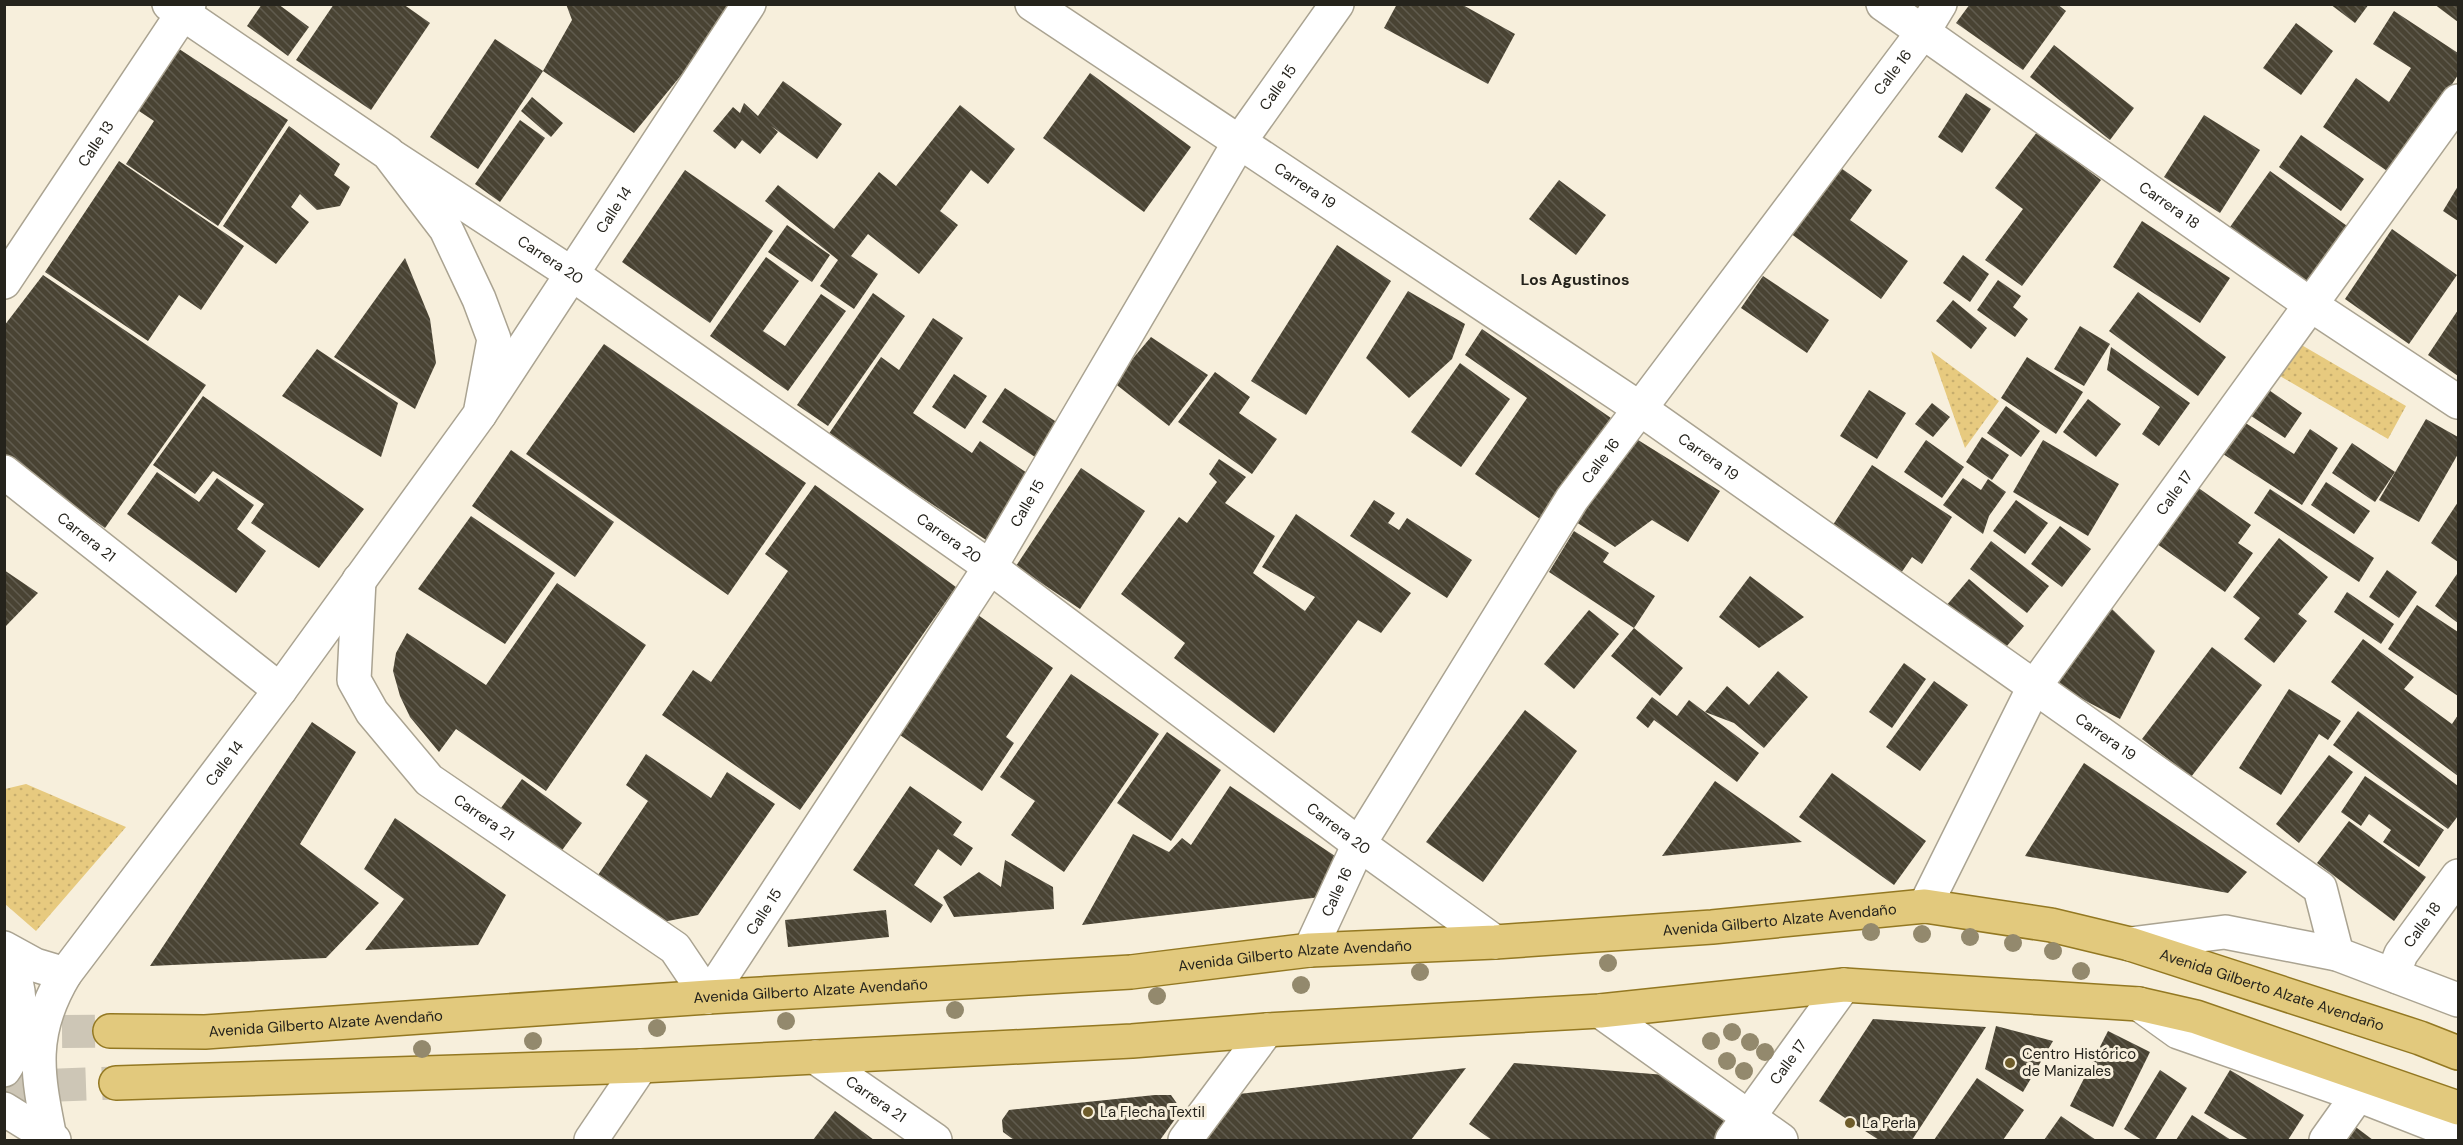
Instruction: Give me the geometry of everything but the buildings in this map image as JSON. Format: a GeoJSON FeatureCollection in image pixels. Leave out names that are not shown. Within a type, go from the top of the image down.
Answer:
{"type":"FeatureCollection","features":[{"type":"Feature","properties":{"kind":"main road","name":"Avenida Gilberto Alzate Avendaño"},"geometry":{"type":"LineString","coordinates":[[110,1031],[205,1032],[1131,972],[1310,950],[1496,942],[1712,927],[1925,906],[2051,925],[2130,944],[2420,1038],[2458,1053]]}},
{"type":"Feature","properties":{"kind":"main road"},"geometry":{"type":"LineString","coordinates":[[116,1083],[641,1066],[1132,1041],[1267,1030],[1600,1011],[1844,985],[2139,1004],[2196,1017],[2458,1108]]}},
{"type":"Feature","properties":{"kind":"street","name":"Calle 14"},"geometry":{"type":"LineString","coordinates":[[52,1139],[38,1067],[40,1029],[51,998],[65,974],[280,690],[480,414],[749,4]]}},
{"type":"Feature","properties":{"kind":"street","name":"Carrera 19"},"geometry":{"type":"LineString","coordinates":[[1032,4],[1640,408],[2320,888],[2337,954]]}},
{"type":"Feature","properties":{"kind":"street","name":"Calle 15"},"geometry":{"type":"LineString","coordinates":[[708,998],[990,567],[1240,141],[1337,4]]}},
{"type":"Feature","properties":{"kind":"street","name":"Carrera 18"},"geometry":{"type":"LineString","coordinates":[[1883,4],[2311,305],[2458,402]]}},
{"type":"Feature","properties":{"kind":"street","name":"Calle 16"},"geometry":{"type":"LineString","coordinates":[[1310,950],[1359,844],[1572,500],[1923,32],[1940,4]]}},
{"type":"Feature","properties":{"kind":"street","name":"Carrera 20"},"geometry":{"type":"LineString","coordinates":[[181,8],[388,153],[572,274],[990,567],[1359,844],[1496,942]]}},
{"type":"Feature","properties":{"kind":"street","name":"Calle 13"},"geometry":{"type":"LineString","coordinates":[[4,282],[181,8]]}},
{"type":"Feature","properties":{"kind":"street","name":"Calle 17"},"geometry":{"type":"LineString","coordinates":[[1925,906],[2034,687],[2458,101]]}},
{"type":"Feature","properties":{"kind":"street","name":"Carrera 20"},"geometry":{"type":"LineString","coordinates":[[388,153],[446,230],[479,299]]}},
{"type":"Feature","properties":{"kind":"street","name":"Calle 14"},"geometry":{"type":"LineString","coordinates":[[479,299],[494,339],[480,414]]}},
{"type":"Feature","properties":{"kind":"street","name":"Carrera 21"},"geometry":{"type":"LineString","coordinates":[[4,472],[280,690]]}},
{"type":"Feature","properties":{"kind":"street","name":"Carrera 21"},"geometry":{"type":"LineString","coordinates":[[359,580],[354,680],[372,712],[429,780],[675,948],[708,998]]}},
{"type":"Feature","properties":{"kind":"street","name":"Calle 18"},"geometry":{"type":"LineString","coordinates":[[2398,977],[2397,964],[2401,954],[2458,876]]}},
{"type":"Feature","properties":{"kind":"street"},"geometry":{"type":"LineString","coordinates":[[2130,944],[2225,932],[2337,954],[2458,1000]]}},
{"type":"Feature","properties":{"kind":"street"},"geometry":{"type":"LineString","coordinates":[[4,949],[35,965],[65,974]]}},
{"type":"Feature","properties":{"kind":"street"},"geometry":{"type":"LineString","coordinates":[[4,949],[18,991],[17,1029],[12,1060],[4,1070]]}},
{"type":"Feature","properties":{"kind":"street","name":"Calle 17"},"geometry":{"type":"LineString","coordinates":[[1740,1129],[1844,985]]}},
{"type":"Feature","properties":{"kind":"street"},"geometry":{"type":"LineString","coordinates":[[2139,1004],[2178,1032],[2358,1095],[2458,1134]]}},
{"type":"Feature","properties":{"kind":"street"},"geometry":{"type":"LineString","coordinates":[[1600,1011],[1740,1129],[1781,1140]]}},
{"type":"Feature","properties":{"kind":"street"},"geometry":{"type":"LineString","coordinates":[[1185,1140],[1267,1030]]}},
{"type":"Feature","properties":{"kind":"street","name":"Carrera 21"},"geometry":{"type":"LineString","coordinates":[[815,1057],[936,1140]]}},
{"type":"Feature","properties":{"kind":"street"},"geometry":{"type":"LineString","coordinates":[[591,1140],[641,1066]]}},
{"type":"Feature","properties":{"kind":"street"},"geometry":{"type":"LineString","coordinates":[[2326,1140],[2358,1095]]}},
{"type":"Feature","properties":{"kind":"street"},"geometry":{"type":"LineString","coordinates":[[4,1109],[52,1139]]}},
{"type":"Feature","properties":{"kind":"shaded area"},"geometry":{"type":"Polygon","coordinates":[[[2293,340],[2406,406],[2388,439],[2273,372],[2293,340]]]}},
{"type":"Feature","properties":{"kind":"shaded area"},"geometry":{"type":"Polygon","coordinates":[[[1931,351],[1999,401],[1965,448],[1931,351]]]}},
{"type":"Feature","properties":{"kind":"shaded area"},"geometry":{"type":"Polygon","coordinates":[[[26,784],[126,827],[36,931],[5,904],[5,789],[26,784]]]}},
{"type":"Feature","properties":{"kind":"tunnel"},"geometry":{"type":"LineString","coordinates":[[13,1032],[110,1031]]}},
{"type":"Feature","properties":{"kind":"tunnel"},"geometry":{"type":"LineString","coordinates":[[4,1087],[116,1083]]}},
{"type":"Feature","properties":{"kind":"place","name":"Centro Histórico de Manizales"},"geometry":{"type":"Point","coordinates":[2010,1063]}},
{"type":"Feature","properties":{"kind":"place","name":"La Flecha Textil"},"geometry":{"type":"Point","coordinates":[1088,1112]}},
{"type":"Feature","properties":{"kind":"place","name":"La Perla"},"geometry":{"type":"Point","coordinates":[1850,1123]}},
{"type":"Feature","properties":{"kind":"district","name":"Los Agustinos"},"geometry":{"type":"Point","coordinates":[1575,279]}}]}
